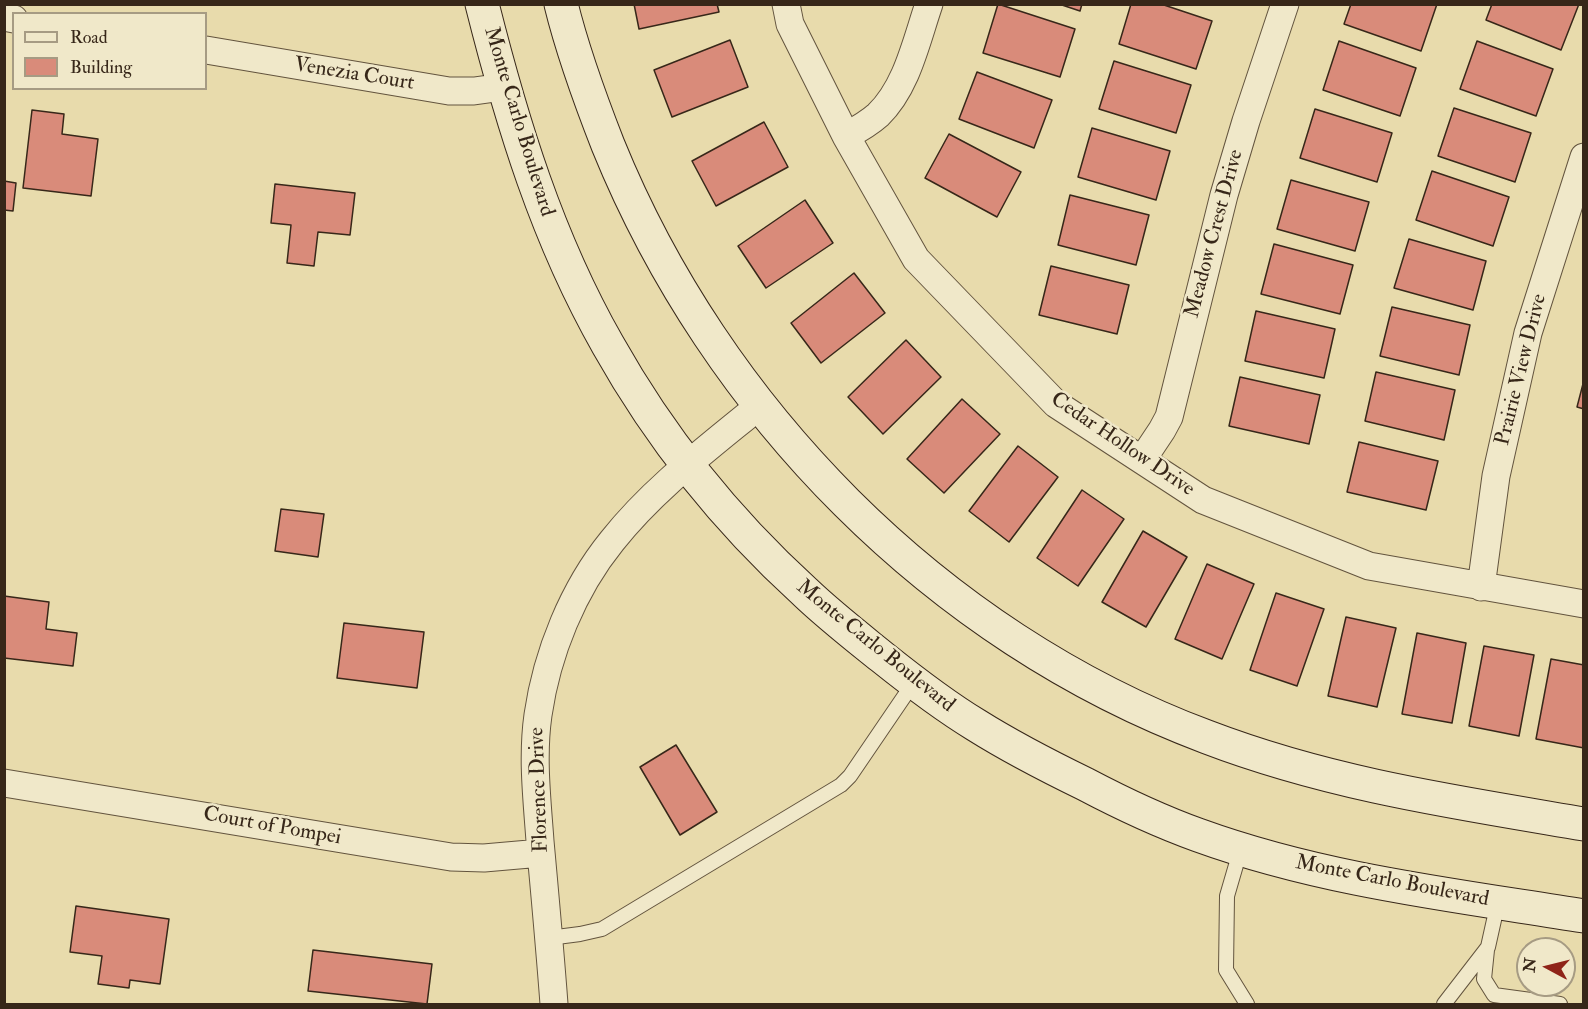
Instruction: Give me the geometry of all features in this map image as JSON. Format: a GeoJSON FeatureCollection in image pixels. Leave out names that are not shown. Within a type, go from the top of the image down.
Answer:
{"type":"FeatureCollection","features":[{"type":"Feature","properties":{"kind":"main road","name":"Monte Carlo Boulevard"},"geometry":{"type":"LineString","coordinates":[[482,4],[503,87],[536,188],[558,244],[608,345],[637,393],[688,464],[753,541],[804,592],[914,682],[976,726],[1041,763],[1143,813],[1198,835],[1306,868],[1363,880],[1584,916]]}},
{"type":"Feature","properties":{"kind":"main road"},"geometry":{"type":"LineString","coordinates":[[561,4],[579,67],[596,114],[636,209],[692,308],[759,406],[797,452],[906,558],[1023,644],[1118,699],[1205,737],[1294,768],[1382,789],[1584,824]]}},
{"type":"Feature","properties":{"kind":"street","name":"Cedar Hollow Drive"},"geometry":{"type":"LineString","coordinates":[[786,4],[790,24],[846,136],[916,259],[1056,404],[1203,500],[1369,566],[1584,604]]}},
{"type":"Feature","properties":{"kind":"street"},"geometry":{"type":"LineString","coordinates":[[846,136],[867,124],[890,103],[910,61],[929,4]]}},
{"type":"Feature","properties":{"kind":"street","name":"Meadow Crest Drive"},"geometry":{"type":"LineString","coordinates":[[1142,460],[1169,417],[1224,195],[1245,121],[1285,4]]}},
{"type":"Feature","properties":{"kind":"street","name":"Venezia Court"},"geometry":{"type":"LineString","coordinates":[[207,51],[449,91],[474,91],[503,87]]}},
{"type":"Feature","properties":{"kind":"street","name":"Prairie View Drive"},"geometry":{"type":"LineString","coordinates":[[1481,587],[1496,476],[1528,333],[1584,157]]}},
{"type":"Feature","properties":{"kind":"street","name":"Florence Drive"},"geometry":{"type":"LineString","coordinates":[[554,1005],[535,784],[537,716],[552,655],[576,598],[592,568],[630,519],[688,464],[759,406]]}},
{"type":"Feature","properties":{"kind":"street","name":"Court of Pompei"},"geometry":{"type":"LineString","coordinates":[[4,783],[451,857],[484,858],[541,853]]}},
{"type":"Feature","properties":{"kind":"lane"},"geometry":{"type":"LineString","coordinates":[[549,938],[602,929],[834,790],[850,776],[914,682]]}},
{"type":"Feature","properties":{"kind":"lane"},"geometry":{"type":"LineString","coordinates":[[1241,848],[1227,896],[1226,970],[1247,1005]]}},
{"type":"Feature","properties":{"kind":"lane"},"geometry":{"type":"LineString","coordinates":[[1498,902],[1484,978],[1494,995],[1560,1005]]}},
{"type":"Feature","properties":{"kind":"lane"},"geometry":{"type":"LineString","coordinates":[[1444,1005],[1488,947]]}},
{"type":"Feature","properties":{"kind":"building"},"geometry":{"type":"Polygon","coordinates":[[[634,4],[717,4],[719,12],[639,29],[634,4]]]}},
{"type":"Feature","properties":{"kind":"building"},"geometry":{"type":"Polygon","coordinates":[[[998,4],[1075,29],[1060,77],[983,53],[998,4]]]}},
{"type":"Feature","properties":{"kind":"building"},"geometry":{"type":"Polygon","coordinates":[[[1059,4],[1082,4],[1080,11],[1059,4]]]}},
{"type":"Feature","properties":{"kind":"building"},"geometry":{"type":"Polygon","coordinates":[[[1131,4],[1161,4],[1212,21],[1196,69],[1119,44],[1131,4]]]}},
{"type":"Feature","properties":{"kind":"building"},"geometry":{"type":"Polygon","coordinates":[[[1351,4],[1437,4],[1421,51],[1344,24],[1351,4]]]}},
{"type":"Feature","properties":{"kind":"building"},"geometry":{"type":"Polygon","coordinates":[[[1492,4],[1579,4],[1561,50],[1486,20],[1492,4]]]}},
{"type":"Feature","properties":{"kind":"building"},"geometry":{"type":"Polygon","coordinates":[[[730,40],[748,87],[672,117],[654,70],[730,40]]]}},
{"type":"Feature","properties":{"kind":"building"},"geometry":{"type":"Polygon","coordinates":[[[1339,41],[1416,68],[1400,116],[1323,90],[1339,41]]]}},
{"type":"Feature","properties":{"kind":"building"},"geometry":{"type":"Polygon","coordinates":[[[1477,41],[1553,69],[1536,116],[1460,89],[1477,41]]]}},
{"type":"Feature","properties":{"kind":"building"},"geometry":{"type":"Polygon","coordinates":[[[1114,61],[1191,85],[1176,133],[1099,109],[1114,61]]]}},
{"type":"Feature","properties":{"kind":"building"},"geometry":{"type":"Polygon","coordinates":[[[977,72],[1052,100],[1034,148],[959,119],[977,72]]]}},
{"type":"Feature","properties":{"kind":"building"},"geometry":{"type":"Polygon","coordinates":[[[1454,108],[1531,133],[1515,182],[1438,156],[1454,108]]]}},
{"type":"Feature","properties":{"kind":"building"},"geometry":{"type":"Polygon","coordinates":[[[1315,109],[1392,133],[1377,182],[1300,158],[1315,109]]]}},
{"type":"Feature","properties":{"kind":"building"},"geometry":{"type":"Polygon","coordinates":[[[32,110],[64,114],[62,134],[98,139],[91,196],[23,188],[32,110]]]}},
{"type":"Feature","properties":{"kind":"building"},"geometry":{"type":"Polygon","coordinates":[[[764,122],[788,167],[716,206],[692,161],[764,122]]]}},
{"type":"Feature","properties":{"kind":"building"},"geometry":{"type":"Polygon","coordinates":[[[1092,128],[1170,151],[1156,200],[1078,177],[1092,128]]]}},
{"type":"Feature","properties":{"kind":"building"},"geometry":{"type":"Polygon","coordinates":[[[949,134],[1021,172],[997,217],[925,178],[949,134]]]}},
{"type":"Feature","properties":{"kind":"building"},"geometry":{"type":"Polygon","coordinates":[[[1432,171],[1509,197],[1493,246],[1416,220],[1432,171]]]}},
{"type":"Feature","properties":{"kind":"building"},"geometry":{"type":"Polygon","coordinates":[[[1291,180],[1369,202],[1355,251],[1277,229],[1291,180]]]}},
{"type":"Feature","properties":{"kind":"building"},"geometry":{"type":"Polygon","coordinates":[[[4,181],[16,183],[13,211],[4,210],[4,181]]]}},
{"type":"Feature","properties":{"kind":"building"},"geometry":{"type":"Polygon","coordinates":[[[275,184],[355,193],[350,235],[318,232],[314,266],[287,263],[291,225],[271,223],[275,184]]]}},
{"type":"Feature","properties":{"kind":"building"},"geometry":{"type":"Polygon","coordinates":[[[1070,195],[1149,215],[1136,265],[1058,245],[1070,195]]]}},
{"type":"Feature","properties":{"kind":"building"},"geometry":{"type":"Polygon","coordinates":[[[805,200],[833,243],[766,288],[738,246],[805,200]]]}},
{"type":"Feature","properties":{"kind":"building"},"geometry":{"type":"Polygon","coordinates":[[[1409,239],[1486,261],[1473,310],[1394,288],[1409,239]]]}},
{"type":"Feature","properties":{"kind":"building"},"geometry":{"type":"Polygon","coordinates":[[[1274,244],[1353,265],[1340,314],[1261,294],[1274,244]]]}},
{"type":"Feature","properties":{"kind":"building"},"geometry":{"type":"Polygon","coordinates":[[[1051,266],[1129,285],[1117,334],[1039,315],[1051,266]]]}},
{"type":"Feature","properties":{"kind":"building"},"geometry":{"type":"Polygon","coordinates":[[[854,273],[885,313],[821,363],[791,323],[854,273]]]}},
{"type":"Feature","properties":{"kind":"building"},"geometry":{"type":"Polygon","coordinates":[[[1392,307],[1470,325],[1459,375],[1380,356],[1392,307]]]}},
{"type":"Feature","properties":{"kind":"building"},"geometry":{"type":"Polygon","coordinates":[[[1256,311],[1335,329],[1324,378],[1245,361],[1256,311]]]}},
{"type":"Feature","properties":{"kind":"building"},"geometry":{"type":"Polygon","coordinates":[[[906,340],[941,377],[883,434],[848,397],[906,340]]]}},
{"type":"Feature","properties":{"kind":"building"},"geometry":{"type":"Polygon","coordinates":[[[1376,372],[1455,390],[1444,440],[1365,421],[1376,372]]]}},
{"type":"Feature","properties":{"kind":"building"},"geometry":{"type":"Polygon","coordinates":[[[1240,377],[1320,395],[1309,444],[1229,426],[1240,377]]]}},
{"type":"Feature","properties":{"kind":"building"},"geometry":{"type":"Polygon","coordinates":[[[1584,380],[1584,409],[1577,407],[1584,380]]]}},
{"type":"Feature","properties":{"kind":"building"},"geometry":{"type":"Polygon","coordinates":[[[962,399],[1000,434],[944,493],[907,459],[962,399]]]}},
{"type":"Feature","properties":{"kind":"building"},"geometry":{"type":"Polygon","coordinates":[[[1359,442],[1438,461],[1426,510],[1347,492],[1359,442]]]}},
{"type":"Feature","properties":{"kind":"building"},"geometry":{"type":"Polygon","coordinates":[[[1018,446],[1058,477],[1009,542],[969,511],[1018,446]]]}},
{"type":"Feature","properties":{"kind":"building"},"geometry":{"type":"Polygon","coordinates":[[[1082,490],[1124,519],[1078,586],[1037,558],[1082,490]]]}},
{"type":"Feature","properties":{"kind":"building"},"geometry":{"type":"Polygon","coordinates":[[[281,509],[324,514],[318,557],[275,551],[281,509]]]}},
{"type":"Feature","properties":{"kind":"building"},"geometry":{"type":"Polygon","coordinates":[[[1143,531],[1187,557],[1146,627],[1102,602],[1143,531]]]}},
{"type":"Feature","properties":{"kind":"building"},"geometry":{"type":"Polygon","coordinates":[[[1207,564],[1254,584],[1222,659],[1175,639],[1207,564]]]}},
{"type":"Feature","properties":{"kind":"building"},"geometry":{"type":"Polygon","coordinates":[[[1276,593],[1324,609],[1297,686],[1250,670],[1276,593]]]}},
{"type":"Feature","properties":{"kind":"building"},"geometry":{"type":"Polygon","coordinates":[[[4,596],[49,602],[46,629],[77,633],[73,666],[4,658],[4,596]]]}},
{"type":"Feature","properties":{"kind":"building"},"geometry":{"type":"Polygon","coordinates":[[[1346,617],[1396,628],[1377,707],[1328,696],[1346,617]]]}},
{"type":"Feature","properties":{"kind":"building"},"geometry":{"type":"Polygon","coordinates":[[[344,623],[424,632],[417,688],[337,678],[344,623]]]}},
{"type":"Feature","properties":{"kind":"building"},"geometry":{"type":"Polygon","coordinates":[[[1417,633],[1466,643],[1452,723],[1402,714],[1417,633]]]}},
{"type":"Feature","properties":{"kind":"building"},"geometry":{"type":"Polygon","coordinates":[[[1484,646],[1534,655],[1519,736],[1469,726],[1484,646]]]}},
{"type":"Feature","properties":{"kind":"building"},"geometry":{"type":"Polygon","coordinates":[[[1551,659],[1584,665],[1584,748],[1536,739],[1551,659]]]}},
{"type":"Feature","properties":{"kind":"building"},"geometry":{"type":"Polygon","coordinates":[[[676,745],[717,812],[680,835],[640,767],[676,745]]]}},
{"type":"Feature","properties":{"kind":"building"},"geometry":{"type":"Polygon","coordinates":[[[76,906],[169,919],[160,984],[130,980],[129,988],[98,984],[102,956],[70,952],[76,906]]]}},
{"type":"Feature","properties":{"kind":"building"},"geometry":{"type":"Polygon","coordinates":[[[313,950],[432,964],[427,1004],[308,991],[313,950]]]}}]}
